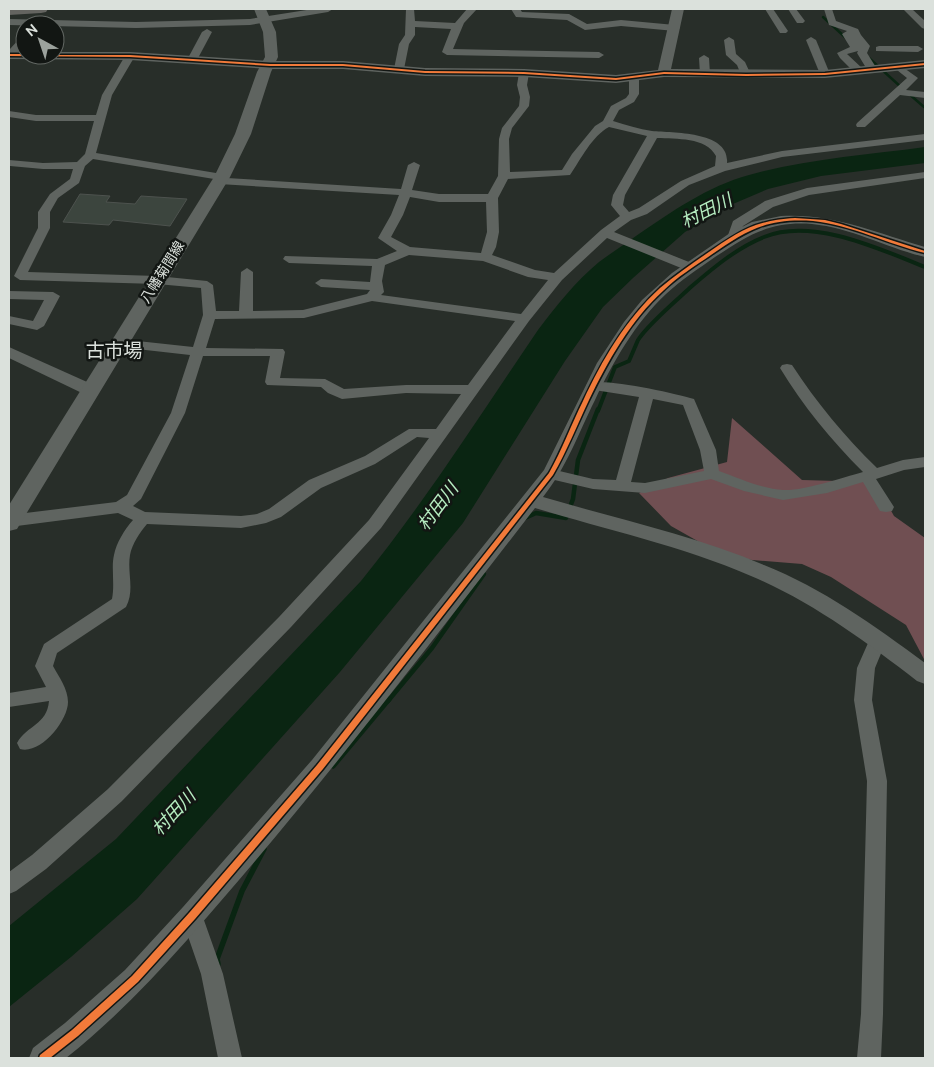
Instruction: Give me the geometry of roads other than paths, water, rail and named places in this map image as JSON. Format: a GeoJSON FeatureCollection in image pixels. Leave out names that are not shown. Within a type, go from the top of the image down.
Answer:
{"type":"FeatureCollection","features":[{"type":"Feature","properties":{"kind":"main road"},"geometry":{"type":"LineString","coordinates":[[9,11],[41,9]]}},
{"type":"Feature","properties":{"kind":"main road","name":"八幡菊間線"},"geometry":{"type":"LineString","coordinates":[[9,522],[221,179],[243,134],[264,72],[270,65],[272,57],[271,35],[263,14]]}},
{"type":"Feature","properties":{"kind":"street"},"geometry":{"type":"LineString","coordinates":[[9,22],[136,25],[250,22],[263,14],[328,9]]}},
{"type":"Feature","properties":{"kind":"street"},"geometry":{"type":"LineString","coordinates":[[399,69],[404,44],[410,35],[410,9]]}},
{"type":"Feature","properties":{"kind":"street"},"geometry":{"type":"LineString","coordinates":[[473,9],[457,26],[452,35],[448,52],[599,55]]}},
{"type":"Feature","properties":{"kind":"street"},"geometry":{"type":"LineString","coordinates":[[516,9],[519,15],[569,17],[585,27],[621,23],[675,28]]}},
{"type":"Feature","properties":{"kind":"street"},"geometry":{"type":"LineString","coordinates":[[664,73],[678,9]]}},
{"type":"Feature","properties":{"kind":"street"},"geometry":{"type":"LineString","coordinates":[[769,9],[783,30]]}},
{"type":"Feature","properties":{"kind":"street"},"geometry":{"type":"LineString","coordinates":[[792,9],[800,21]]}},
{"type":"Feature","properties":{"kind":"street"},"geometry":{"type":"LineString","coordinates":[[828,9],[832,23],[855,31],[856,36],[865,46],[862,53],[872,69]]}},
{"type":"Feature","properties":{"kind":"street"},"geometry":{"type":"LineString","coordinates":[[908,9],[925,26]]}},
{"type":"Feature","properties":{"kind":"street"},"geometry":{"type":"LineString","coordinates":[[409,24],[457,26]]}},
{"type":"Feature","properties":{"kind":"street"},"geometry":{"type":"LineString","coordinates":[[824,24],[846,32],[856,48],[842,53],[843,56],[859,71]]}},
{"type":"Feature","properties":{"kind":"street"},"geometry":{"type":"LineString","coordinates":[[192,60],[207,32]]}},
{"type":"Feature","properties":{"kind":"street"},"geometry":{"type":"LineString","coordinates":[[729,40],[731,55],[741,64],[746,75]]}},
{"type":"Feature","properties":{"kind":"street"},"geometry":{"type":"LineString","coordinates":[[811,40],[825,74]]}},
{"type":"Feature","properties":{"kind":"street"},"geometry":{"type":"LineString","coordinates":[[879,48],[918,49]]}},
{"type":"Feature","properties":{"kind":"street"},"geometry":{"type":"LineString","coordinates":[[860,125],[913,78],[904,66],[897,49]]}},
{"type":"Feature","properties":{"kind":"street"},"geometry":{"type":"LineString","coordinates":[[491,73],[495,53]]}},
{"type":"Feature","properties":{"kind":"street"},"geometry":{"type":"LineString","coordinates":[[10,55],[130,56],[270,65],[344,65],[425,72],[524,73],[598,78],[634,78],[664,73],[825,74],[925,64]]}},
{"type":"Feature","properties":{"kind":"street"},"geometry":{"type":"LineString","coordinates":[[9,522],[120,507],[133,499],[178,412],[210,315],[207,285],[157,280],[20,276],[44,228],[44,212],[54,196],[75,181],[80,165],[90,156],[99,118],[107,95],[130,56]]}},
{"type":"Feature","properties":{"kind":"street"},"geometry":{"type":"LineString","coordinates":[[704,58],[705,74]]}},
{"type":"Feature","properties":{"kind":"street"},"geometry":{"type":"LineString","coordinates":[[485,257],[490,247],[493,232],[492,198],[504,176],[504,139],[507,128],[524,106],[522,85],[524,73]]}},
{"type":"Feature","properties":{"kind":"street"},"geometry":{"type":"LineString","coordinates":[[504,176],[566,173],[587,141],[599,128],[607,123],[615,108],[630,100],[634,94],[634,78]]}},
{"type":"Feature","properties":{"kind":"street"},"geometry":{"type":"LineString","coordinates":[[897,92],[925,95]]}},
{"type":"Feature","properties":{"kind":"street"},"geometry":{"type":"LineString","coordinates":[[9,114],[36,118],[99,118]]}},
{"type":"Feature","properties":{"kind":"street"},"geometry":{"type":"LineString","coordinates":[[607,123],[653,134],[671,134],[703,141],[717,149],[722,156],[720,168]]}},
{"type":"Feature","properties":{"kind":"street"},"geometry":{"type":"LineString","coordinates":[[627,217],[617,205],[618,195],[632,168],[651,142],[653,134]]}},
{"type":"Feature","properties":{"kind":"street"},"geometry":{"type":"LineString","coordinates":[[9,884],[38,862],[115,795],[285,622],[375,524],[524,318],[558,277],[605,233],[627,217],[644,211],[684,183],[720,168],[782,154],[925,136]]}},
{"type":"Feature","properties":{"kind":"street"},"geometry":{"type":"LineString","coordinates":[[90,156],[221,179],[404,193],[439,198],[492,198]]}},
{"type":"Feature","properties":{"kind":"street"},"geometry":{"type":"LineString","coordinates":[[10,162],[43,166],[80,165]]}},
{"type":"Feature","properties":{"kind":"street"},"geometry":{"type":"LineString","coordinates":[[414,165],[397,217],[385,230],[384,238],[407,251],[485,257],[533,274],[558,277]]}},
{"type":"Feature","properties":{"kind":"street"},"geometry":{"type":"LineString","coordinates":[[733,238],[737,224],[770,204],[807,192],[925,175]]}},
{"type":"Feature","properties":{"kind":"street"},"geometry":{"type":"LineString","coordinates":[[43,1058],[75,1033],[135,979],[192,916],[320,767],[551,474],[565,450],[593,386],[634,318],[649,301],[690,267],[733,238],[752,227],[773,221],[814,220],[833,223],[925,252]]}},
{"type":"Feature","properties":{"kind":"street"},"geometry":{"type":"LineString","coordinates":[[605,233],[690,267]]}},
{"type":"Feature","properties":{"kind":"street"},"geometry":{"type":"LineString","coordinates":[[289,259],[379,263],[407,251]]}},
{"type":"Feature","properties":{"kind":"street"},"geometry":{"type":"LineString","coordinates":[[374,292],[379,263]]}},
{"type":"Feature","properties":{"kind":"street"},"geometry":{"type":"LineString","coordinates":[[246,314],[247,272]]}},
{"type":"Feature","properties":{"kind":"street"},"geometry":{"type":"LineString","coordinates":[[321,283],[524,318]]}},
{"type":"Feature","properties":{"kind":"street"},"geometry":{"type":"LineString","coordinates":[[210,315],[304,314],[328,307],[354,303],[374,292]]}},
{"type":"Feature","properties":{"kind":"street"},"geometry":{"type":"LineString","coordinates":[[9,295],[53,296],[37,326],[9,320]]}},
{"type":"Feature","properties":{"kind":"street"},"geometry":{"type":"LineString","coordinates":[[119,343],[198,352],[278,352],[272,382],[325,383],[333,390],[342,394],[406,390],[472,390]]}},
{"type":"Feature","properties":{"kind":"street"},"geometry":{"type":"LineString","coordinates":[[9,352],[90,390]]}},
{"type":"Feature","properties":{"kind":"street"},"geometry":{"type":"LineString","coordinates":[[787,368],[802,394],[871,475],[886,507]]}},
{"type":"Feature","properties":{"kind":"street"},"geometry":{"type":"LineString","coordinates":[[593,386],[617,388],[689,402],[708,450],[712,474]]}},
{"type":"Feature","properties":{"kind":"street"},"geometry":{"type":"LineString","coordinates":[[622,486],[647,394]]}},
{"type":"Feature","properties":{"kind":"street"},"geometry":{"type":"LineString","coordinates":[[120,507],[143,518],[241,522],[260,519],[275,513],[315,484],[370,460],[414,432],[439,434]]}},
{"type":"Feature","properties":{"kind":"street"},"geometry":{"type":"LineString","coordinates":[[551,474],[593,484],[645,488],[712,474],[750,487],[783,495],[827,488],[904,465],[925,462]]}},
{"type":"Feature","properties":{"kind":"street"},"geometry":{"type":"LineString","coordinates":[[530,500],[680,544],[754,569],[789,585],[878,639],[925,675]]}},
{"type":"Feature","properties":{"kind":"street"},"geometry":{"type":"LineString","coordinates":[[28,743],[55,720],[60,705],[58,692],[44,666],[50,649],[120,602],[123,584],[122,555],[133,530],[143,518]]}},
{"type":"Feature","properties":{"kind":"street"},"geometry":{"type":"LineString","coordinates":[[868,1058],[872,1014],[877,781],[863,700],[866,668],[878,639]]}},
{"type":"Feature","properties":{"kind":"street"},"geometry":{"type":"LineString","coordinates":[[9,700],[58,692]]}},
{"type":"Feature","properties":{"kind":"street"},"geometry":{"type":"LineString","coordinates":[[192,916],[212,974],[230,1058]]}},
{"type":"Feature","properties":{"kind":"water","name":"村田川"},"geometry":{"type":"Polygon","coordinates":[[[925,147],[925,163],[821,176],[768,189],[733,204],[685,232],[633,278],[603,307],[565,361],[463,523],[340,672],[137,899],[71,957],[9,1007],[9,926],[116,839],[361,581],[430,489],[538,330],[582,277],[608,255],[676,209],[704,193],[734,180],[792,165],[925,147]]]}},
{"type":"Feature","properties":{"kind":"waterway"},"geometry":{"type":"LineString","coordinates":[[823,17],[846,38]]}},
{"type":"Feature","properties":{"kind":"waterway"},"geometry":{"type":"LineString","coordinates":[[869,58],[902,88]]}},
{"type":"Feature","properties":{"kind":"waterway"},"geometry":{"type":"LineString","coordinates":[[908,93],[924,107]]}},
{"type":"Feature","properties":{"kind":"waterway"},"geometry":{"type":"LineString","coordinates":[[598,411],[615,367],[629,361],[638,340],[649,327],[708,272],[726,258],[754,241],[783,232],[824,233],[867,244],[925,267]]}},
{"type":"Feature","properties":{"kind":"waterway"},"geometry":{"type":"LineString","coordinates":[[525,518],[536,513],[566,518],[573,499],[578,460],[598,409]]}},
{"type":"Feature","properties":{"kind":"waterway"},"geometry":{"type":"LineString","coordinates":[[388,701],[432,648],[484,574]]}},
{"type":"Feature","properties":{"kind":"waterway"},"geometry":{"type":"LineString","coordinates":[[333,766],[389,699]]}},
{"type":"Feature","properties":{"kind":"waterway"},"geometry":{"type":"LineString","coordinates":[[218,964],[217,959],[242,891],[264,849]]}},
{"type":"Feature","properties":{"kind":"district","name":"古市場"},"geometry":{"type":"Point","coordinates":[114,350]}}]}
